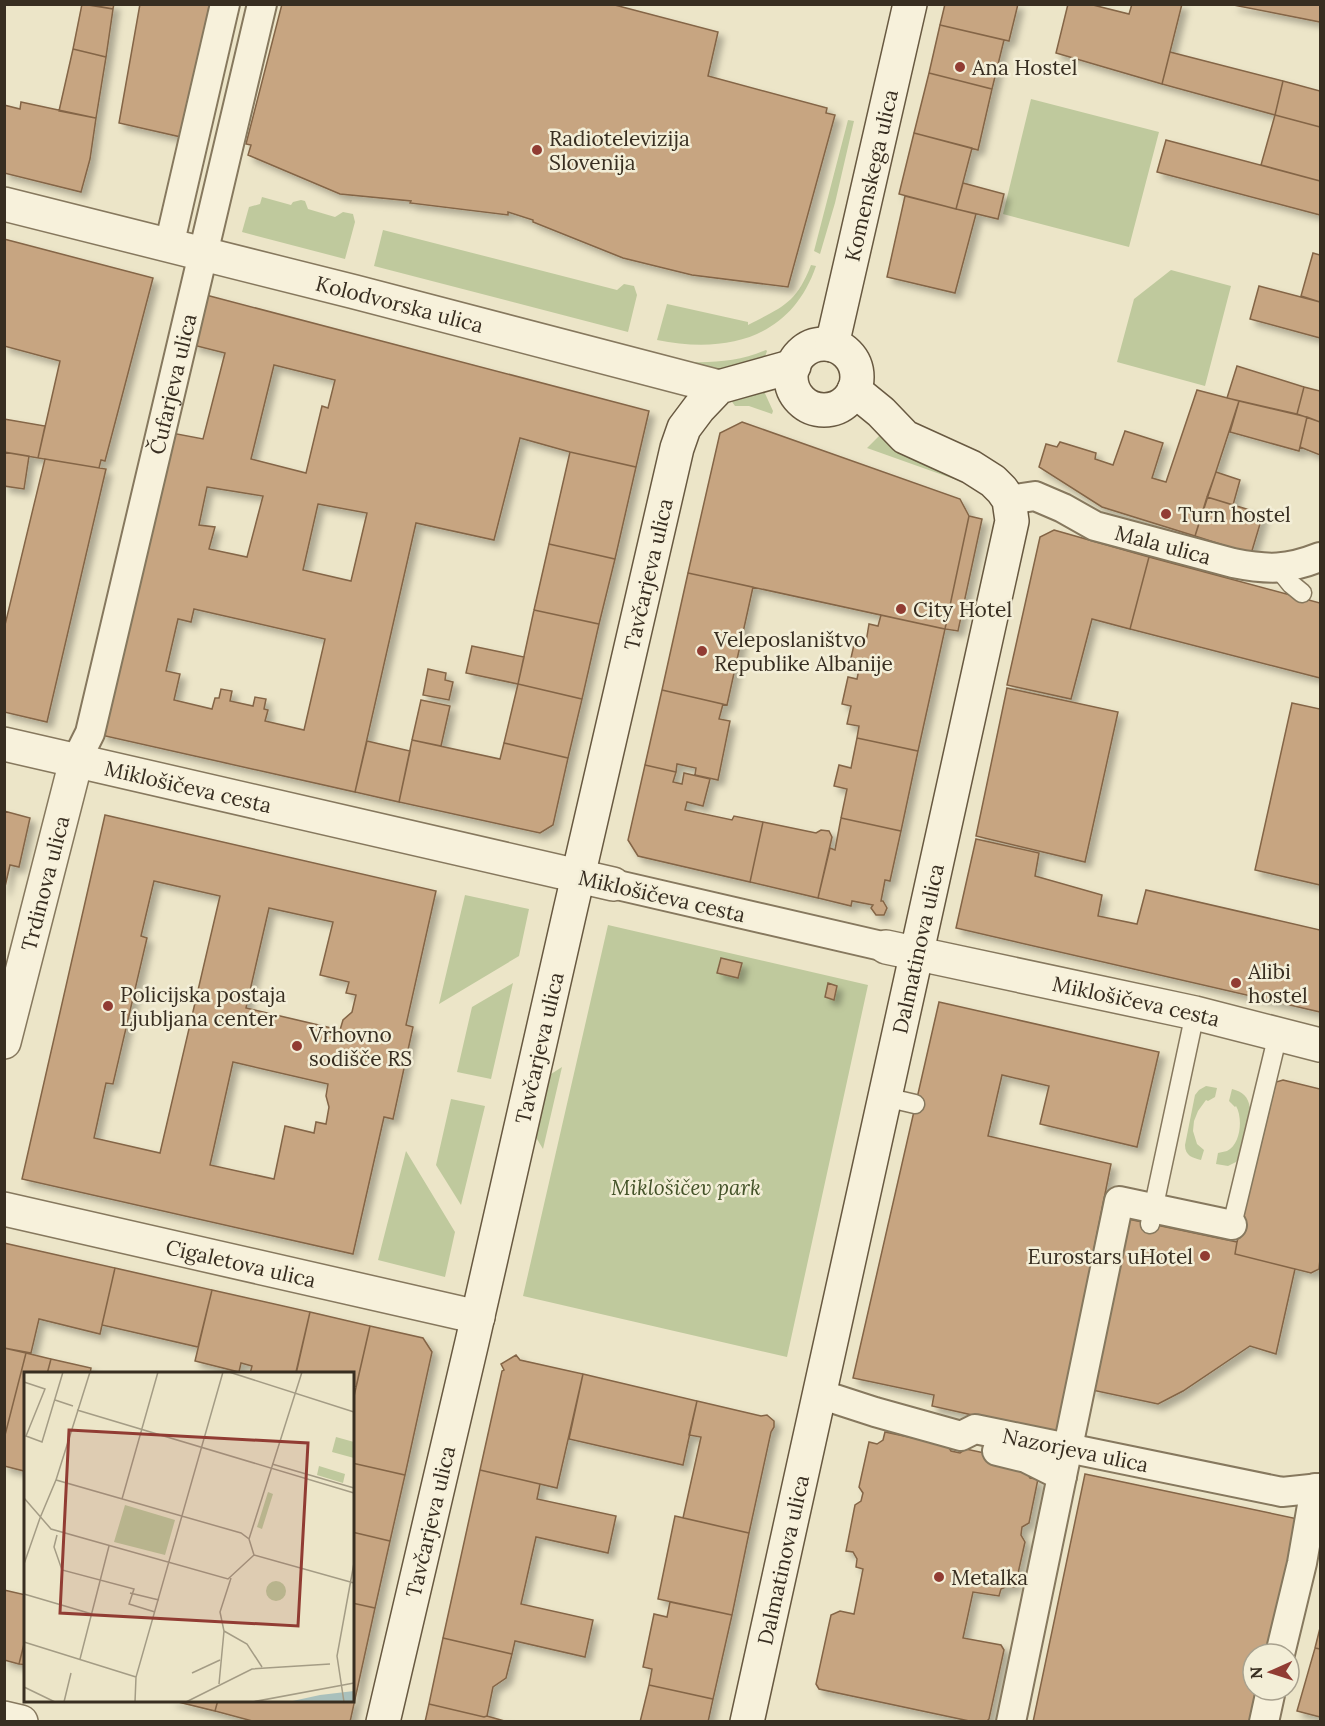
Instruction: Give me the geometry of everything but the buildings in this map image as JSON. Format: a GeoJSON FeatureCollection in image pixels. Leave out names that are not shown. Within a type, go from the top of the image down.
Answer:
{"type":"FeatureCollection","features":[{"type":"Feature","properties":{"kind":"main road","name":"Komenskega ulica"},"geometry":{"type":"LineString","coordinates":[[832,345],[910,4]]}},
{"type":"Feature","properties":{"kind":"main road","name":"Kolodvorska ulica"},"geometry":{"type":"LineString","coordinates":[[4,204],[719,387]]}},
{"type":"Feature","properties":{"kind":"main road"},"geometry":{"type":"LineString","coordinates":[[832,345],[846,353],[851,359],[857,375],[854,390],[849,399],[835,408],[825,410],[810,406],[801,400],[793,387],[792,376],[799,356],[812,347],[832,345]]}},
{"type":"Feature","properties":{"kind":"main road"},"geometry":{"type":"LineString","coordinates":[[719,387],[794,366]]}},
{"type":"Feature","properties":{"kind":"main road","name":"Tavčarjeva ulica"},"geometry":{"type":"LineString","coordinates":[[383,1722],[677,448],[684,428],[719,387]]}},
{"type":"Feature","properties":{"kind":"main road"},"geometry":{"type":"LineString","coordinates":[[854,390],[905,437],[971,467],[993,481],[1009,500]]}},
{"type":"Feature","properties":{"kind":"main road","name":"Dalmatinova ulica"},"geometry":{"type":"LineString","coordinates":[[747,1722],[900,1100],[901,950],[1012,520],[1009,500]]}},
{"type":"Feature","properties":{"kind":"main road","name":"Miklošičeva cesta"},"geometry":{"type":"LineString","coordinates":[[4,744],[613,884]]}},
{"type":"Feature","properties":{"kind":"main road","name":"Trdinova ulica"},"geometry":{"type":"LineString","coordinates":[[4,1042],[76,761]]}},
{"type":"Feature","properties":{"kind":"main road","name":"Miklošičeva cesta"},"geometry":{"type":"LineString","coordinates":[[901,950],[1195,1013],[1320,1045]]}},
{"type":"Feature","properties":{"kind":"main road","name":"Cigaletova ulica"},"geometry":{"type":"LineString","coordinates":[[4,1209],[478,1317]]}},
{"type":"Feature","properties":{"kind":"main road"},"geometry":{"type":"LineString","coordinates":[[4,1718],[21,1722]]}},
{"type":"Feature","properties":{"kind":"street"},"geometry":{"type":"LineString","coordinates":[[169,246],[225,4]]}},
{"type":"Feature","properties":{"kind":"street","name":"Čufarjeva ulica"},"geometry":{"type":"LineString","coordinates":[[76,761],[90,733],[262,4]]}},
{"type":"Feature","properties":{"kind":"street","name":"Mala ulica"},"geometry":{"type":"LineString","coordinates":[[1009,500],[1035,496],[1095,526],[1254,567],[1278,568],[1299,565],[1320,557]]}},
{"type":"Feature","properties":{"kind":"street","name":"Miklošičeva cesta"},"geometry":{"type":"LineString","coordinates":[[613,884],[901,950]]}},
{"type":"Feature","properties":{"kind":"street"},"geometry":{"type":"LineString","coordinates":[[1011,1722],[1119,1201],[1151,1216],[1232,1226]]}},
{"type":"Feature","properties":{"kind":"street","name":"Nazorjeva ulica"},"geometry":{"type":"LineString","coordinates":[[827,1398],[961,1436],[975,1429],[1282,1492],[1318,1488]]}},
{"type":"Feature","properties":{"kind":"street"},"geometry":{"type":"LineString","coordinates":[[961,1436],[971,1446],[1026,1458],[1062,1476]]}},
{"type":"Feature","properties":{"kind":"street"},"geometry":{"type":"LineString","coordinates":[[1283,1642],[1318,1488]]}},
{"type":"Feature","properties":{"kind":"street"},"geometry":{"type":"LineString","coordinates":[[1264,1722],[1268,1702]]}},
{"type":"Feature","properties":{"kind":"lane"},"geometry":{"type":"LineString","coordinates":[[1278,568],[1302,593]]}},
{"type":"Feature","properties":{"kind":"lane"},"geometry":{"type":"LineString","coordinates":[[1151,1216],[1195,1013]]}},
{"type":"Feature","properties":{"kind":"lane"},"geometry":{"type":"LineString","coordinates":[[1232,1226],[1278,1034]]}},
{"type":"Feature","properties":{"kind":"green space"},"geometry":{"type":"Polygon","coordinates":[[[1031,99],[1159,132],[1129,247],[1003,214],[1031,99]]]}},
{"type":"Feature","properties":{"kind":"green space"},"geometry":{"type":"Polygon","coordinates":[[[848,120],[854,121],[835,203],[820,254],[814,251],[848,120]]]}},
{"type":"Feature","properties":{"kind":"green space"},"geometry":{"type":"Polygon","coordinates":[[[262,197],[291,205],[293,202],[305,201],[308,209],[335,217],[343,212],[353,214],[355,222],[345,259],[242,232],[249,207],[260,204],[262,197]]]}},
{"type":"Feature","properties":{"kind":"green space"},"geometry":{"type":"Polygon","coordinates":[[[383,230],[617,290],[624,284],[634,286],[637,295],[628,332],[374,266],[383,230]]]}},
{"type":"Feature","properties":{"kind":"green space"},"geometry":{"type":"Polygon","coordinates":[[[811,265],[816,266],[805,291],[790,310],[773,325],[753,336],[707,345],[657,340],[667,304],[748,322],[748,325],[787,303],[800,288],[811,265]]]}},
{"type":"Feature","properties":{"kind":"green space"},"geometry":{"type":"Polygon","coordinates":[[[1171,270],[1231,286],[1205,386],[1117,362],[1134,299],[1171,270]]]}},
{"type":"Feature","properties":{"kind":"green space"},"geometry":{"type":"Polygon","coordinates":[[[766,350],[765,357],[716,371],[688,362],[728,360],[747,357],[766,350]]]}},
{"type":"Feature","properties":{"kind":"green space"},"geometry":{"type":"Polygon","coordinates":[[[763,389],[773,411],[772,414],[749,406],[735,406],[730,399],[763,389]]]}},
{"type":"Feature","properties":{"kind":"green space"},"geometry":{"type":"Polygon","coordinates":[[[880,435],[968,484],[867,448],[880,435]]]}},
{"type":"Feature","properties":{"kind":"green space"},"geometry":{"type":"Polygon","coordinates":[[[465,895],[529,909],[519,956],[439,1004],[465,895]]]}},
{"type":"Feature","properties":{"kind":"green space","name":"Miklošičev park"},"geometry":{"type":"Polygon","coordinates":[[[608,925],[868,985],[787,1357],[523,1296],[608,925]]]}},
{"type":"Feature","properties":{"kind":"green space"},"geometry":{"type":"Polygon","coordinates":[[[513,983],[491,1079],[457,1072],[472,1007],[513,983]]]}},
{"type":"Feature","properties":{"kind":"green space"},"geometry":{"type":"Polygon","coordinates":[[[562,1067],[543,1149],[534,1134],[548,1076],[562,1067]]]}},
{"type":"Feature","properties":{"kind":"green space"},"geometry":{"type":"Polygon","coordinates":[[[1206,1086],[1217,1088],[1215,1097],[1206,1100],[1194,1121],[1193,1131],[1197,1144],[1204,1150],[1201,1160],[1188,1154],[1185,1145],[1195,1095],[1206,1086]]]}},
{"type":"Feature","properties":{"kind":"green space"},"geometry":{"type":"Polygon","coordinates":[[[1232,1089],[1244,1095],[1250,1108],[1239,1157],[1236,1162],[1228,1166],[1216,1164],[1218,1153],[1232,1148],[1238,1137],[1240,1117],[1236,1106],[1229,1101],[1232,1089]]]}},
{"type":"Feature","properties":{"kind":"green space"},"geometry":{"type":"Polygon","coordinates":[[[451,1099],[485,1106],[461,1205],[436,1165],[451,1099]]]}},
{"type":"Feature","properties":{"kind":"green space"},"geometry":{"type":"Polygon","coordinates":[[[406,1151],[455,1232],[445,1277],[378,1260],[406,1151]]]}},
{"type":"Feature","properties":{"kind":"place","name":"Ana Hostel"},"geometry":{"type":"Point","coordinates":[960,67]}},
{"type":"Feature","properties":{"kind":"place","name":"Radiotelevizija Slovenija"},"geometry":{"type":"Point","coordinates":[537,150]}},
{"type":"Feature","properties":{"kind":"place","name":"Turn hostel"},"geometry":{"type":"Point","coordinates":[1166,514]}},
{"type":"Feature","properties":{"kind":"place","name":"City Hotel"},"geometry":{"type":"Point","coordinates":[901,609]}},
{"type":"Feature","properties":{"kind":"place","name":"Veleposlaništvo Republike Albanije"},"geometry":{"type":"Point","coordinates":[702,651]}},
{"type":"Feature","properties":{"kind":"place","name":"Alibi hostel"},"geometry":{"type":"Point","coordinates":[1236,983]}},
{"type":"Feature","properties":{"kind":"place","name":"Policijska postaja Ljubljana center"},"geometry":{"type":"Point","coordinates":[108,1006]}},
{"type":"Feature","properties":{"kind":"place","name":"Vrhovno sodišče RS"},"geometry":{"type":"Point","coordinates":[297,1046]}},
{"type":"Feature","properties":{"kind":"place","name":"Eurostars uHotel"},"geometry":{"type":"Point","coordinates":[1205,1256]}},
{"type":"Feature","properties":{"kind":"place","name":"Metalka"},"geometry":{"type":"Point","coordinates":[939,1577]}}]}
